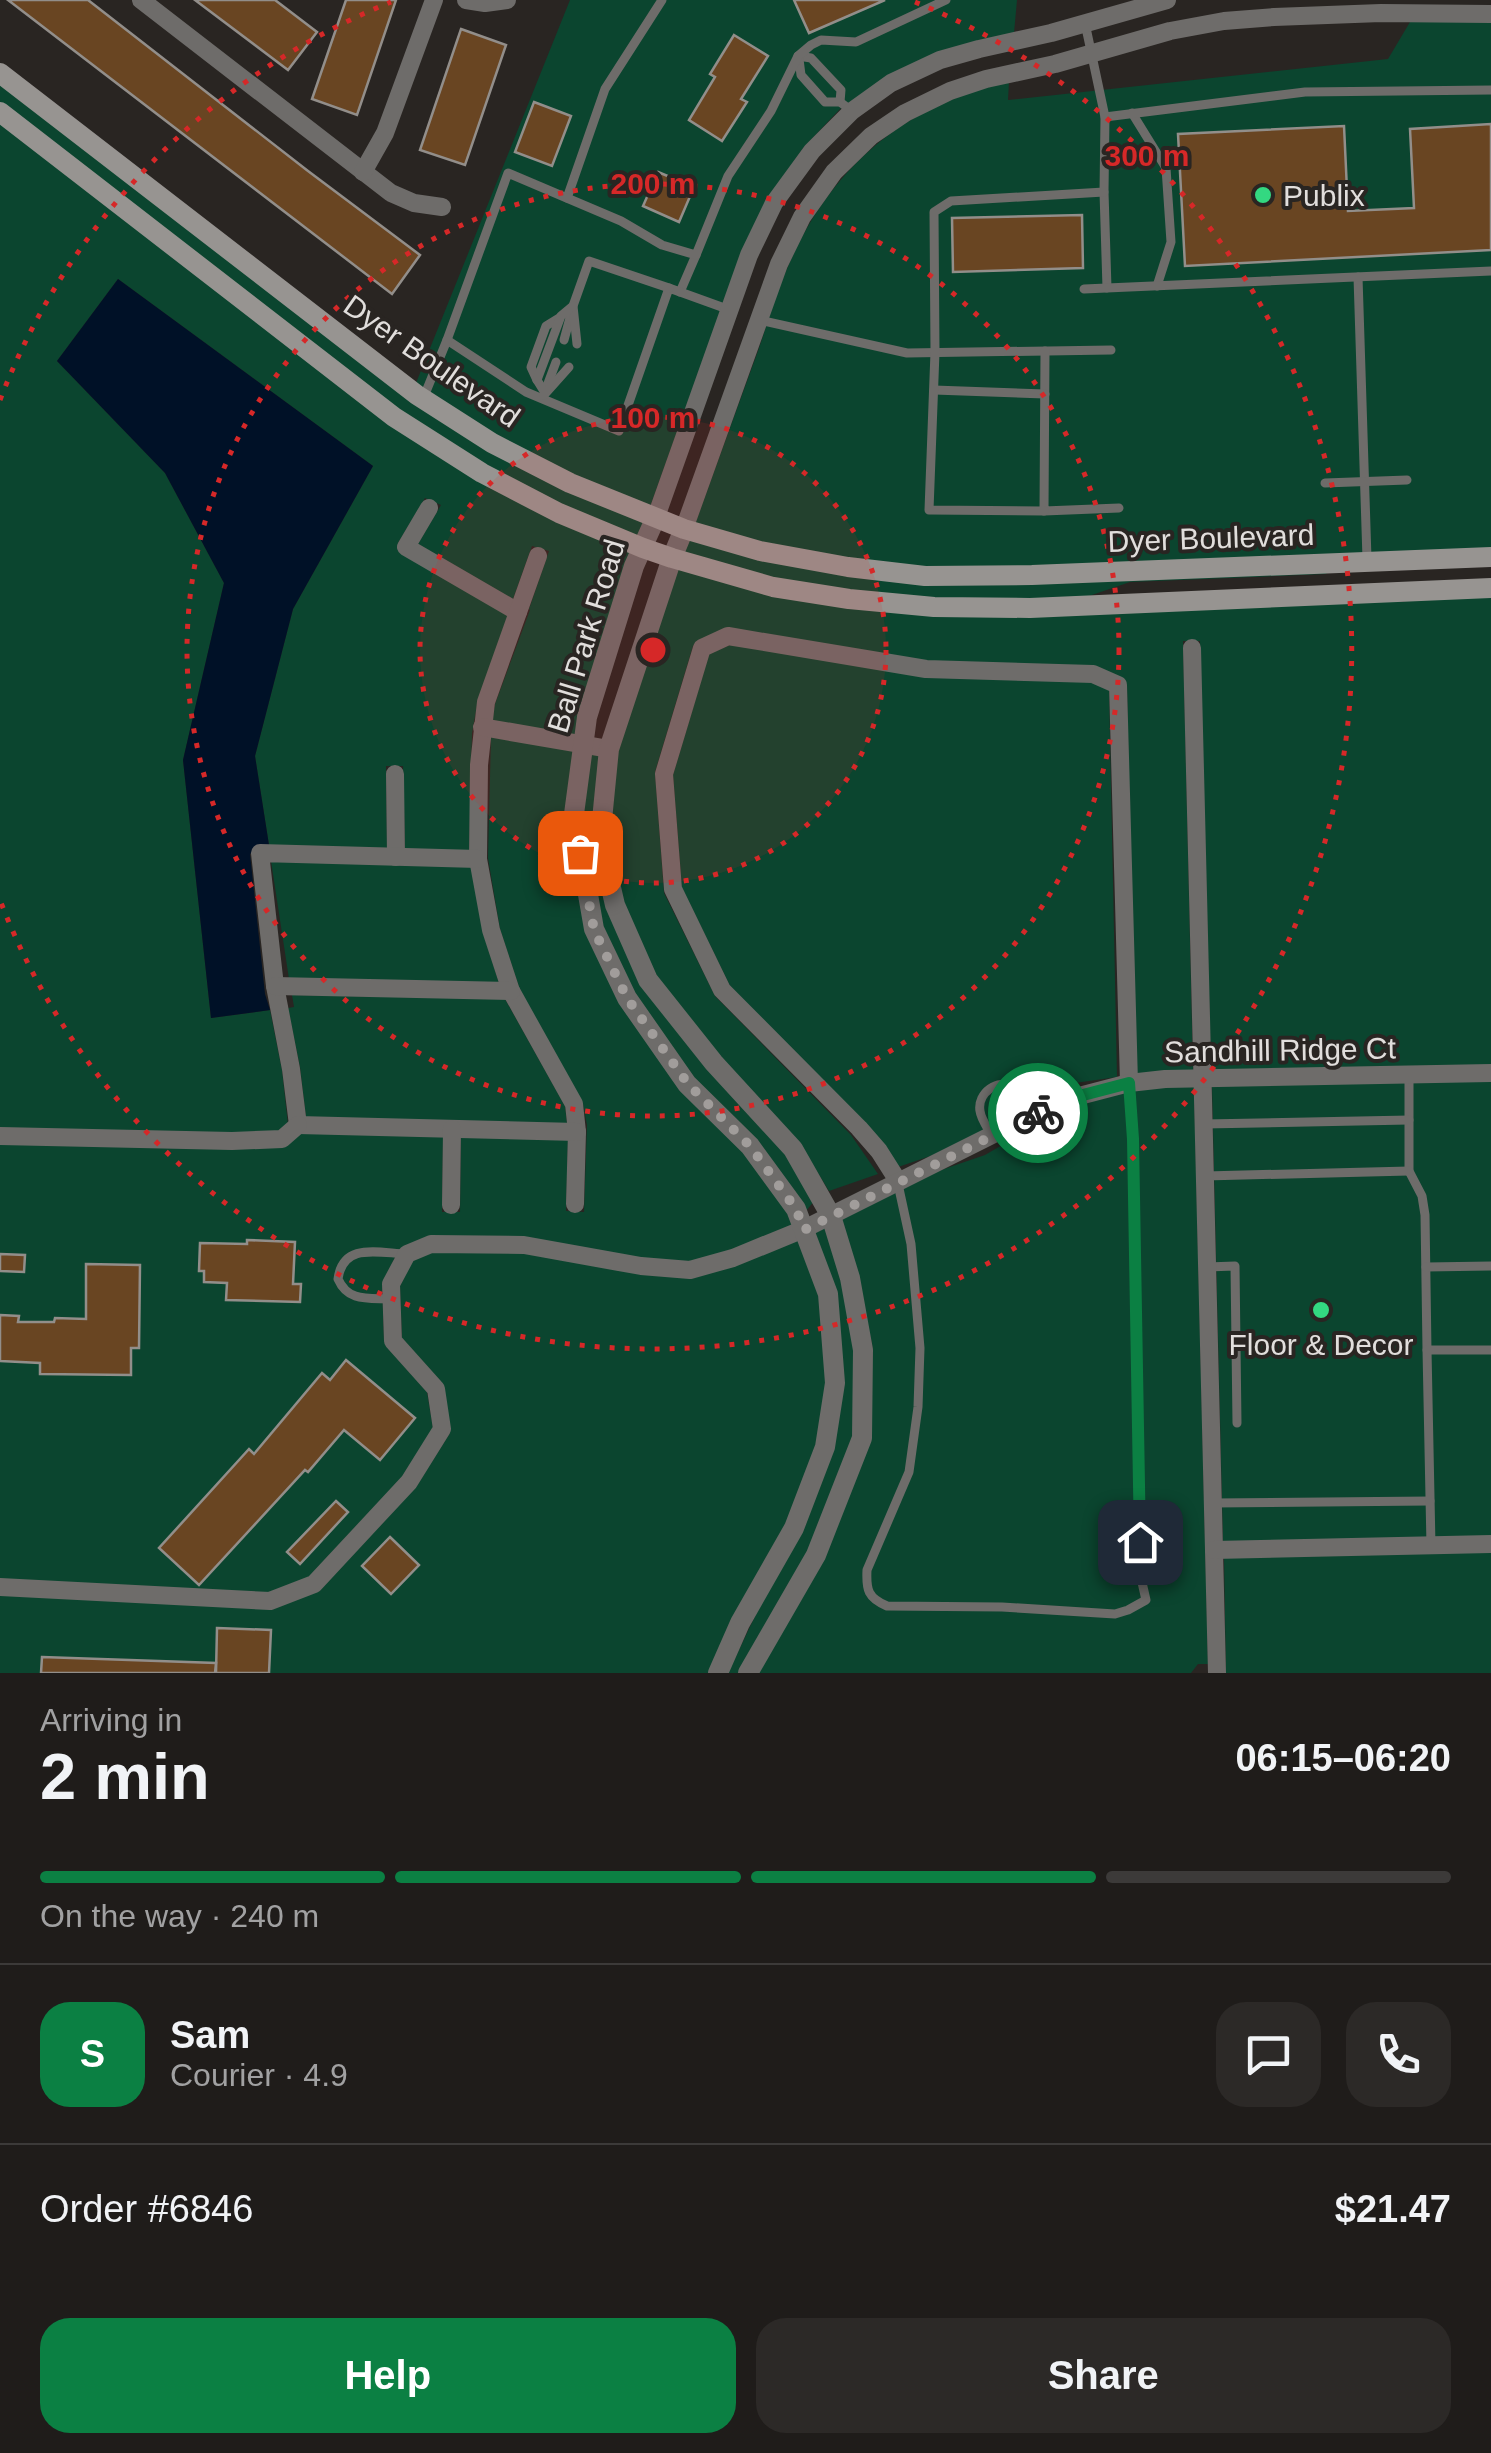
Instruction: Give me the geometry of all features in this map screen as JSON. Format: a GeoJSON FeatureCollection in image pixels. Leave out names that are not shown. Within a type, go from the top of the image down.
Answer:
{"type":"FeatureCollection","features":[{"type":"Feature","properties":{"kind":"main road","name":"Dyer Boulevard"},"geometry":{"type":"LineString","coordinates":[[0,74],[423,399],[492,444],[555,476],[684,529],[760,551],[925,576],[1032,576],[1491,557]]}},
{"type":"Feature","properties":{"kind":"main road","name":"Dyer Boulevard"},"geometry":{"type":"LineString","coordinates":[[0,112],[394,417],[482,473],[559,513],[672,558],[773,587],[848,599],[934,606],[1030,608],[1491,588]]}},
{"type":"Feature","properties":{"kind":"main road"},"geometry":{"type":"LineString","coordinates":[[1088,605],[1130,590],[1328,582],[1367,562]]}},
{"type":"Feature","properties":{"kind":"main road"},"geometry":{"type":"LineString","coordinates":[[1398,592],[1404,579],[1414,571],[1491,568]]}},
{"type":"Feature","properties":{"kind":"street"},"geometry":{"type":"LineString","coordinates":[[140,0],[402,200],[442,208]]}},
{"type":"Feature","properties":{"kind":"street"},"geometry":{"type":"LineString","coordinates":[[363,172],[385,134],[434,0]]}},
{"type":"Feature","properties":{"kind":"street"},"geometry":{"type":"LineString","coordinates":[[466,0],[507,0]]}},
{"type":"Feature","properties":{"kind":"street","name":"Ball Park Road"},"geometry":{"type":"LineString","coordinates":[[718,1673],[740,1623],[794,1528],[826,1448],[835,1383],[828,1294],[796,1209],[750,1146],[688,1084],[667,1056],[627,998],[594,930],[574,814],[587,717],[634,566],[656,518],[749,255],[774,203],[846,106],[940,60],[1167,0]]}},
{"type":"Feature","properties":{"kind":"street","name":"Ball Park Road"},"geometry":{"type":"LineString","coordinates":[[748,1673],[816,1555],[862,1438],[864,1350],[850,1278],[832,1216],[793,1149],[714,1063],[648,980],[616,906],[600,840],[609,749],[672,558],[779,264],[802,217],[834,172],[871,136],[905,112],[950,90],[1170,31],[1224,22],[1274,17],[1491,14]]}},
{"type":"Feature","properties":{"kind":"street"},"geometry":{"type":"LineString","coordinates":[[846,106],[871,136]]}},
{"type":"Feature","properties":{"kind":"street"},"geometry":{"type":"LineString","coordinates":[[730,310],[759,320]]}},
{"type":"Feature","properties":{"kind":"street"},"geometry":{"type":"LineString","coordinates":[[429,508],[406,547],[518,612]]}},
{"type":"Feature","properties":{"kind":"street"},"geometry":{"type":"LineString","coordinates":[[538,556],[486,702],[479,765],[478,859],[492,930],[511,992],[574,1104],[576,1204]]}},
{"type":"Feature","properties":{"kind":"street"},"geometry":{"type":"LineString","coordinates":[[898,1181],[859,1128],[722,990],[673,890],[664,774],[702,648],[728,636],[926,669],[1093,674],[1118,685],[1129,1083]]}},
{"type":"Feature","properties":{"kind":"street"},"geometry":{"type":"LineString","coordinates":[[1192,648],[1216,1673]]}},
{"type":"Feature","properties":{"kind":"street"},"geometry":{"type":"LineString","coordinates":[[482,727],[609,749]]}},
{"type":"Feature","properties":{"kind":"street"},"geometry":{"type":"LineString","coordinates":[[395,774],[396,857]]}},
{"type":"Feature","properties":{"kind":"street"},"geometry":{"type":"LineString","coordinates":[[298,1125],[274,986],[260,853],[478,859]]}},
{"type":"Feature","properties":{"kind":"street"},"geometry":{"type":"LineString","coordinates":[[274,986],[511,992]]}},
{"type":"Feature","properties":{"kind":"street","name":"Sandhill Ridge Ct"},"geometry":{"type":"LineString","coordinates":[[406,1254],[431,1244],[524,1245],[640,1266],[690,1270],[804,1230],[1032,1115],[1083,1095],[1129,1083],[1491,1072]]}},
{"type":"Feature","properties":{"kind":"street"},"geometry":{"type":"LineString","coordinates":[[0,1136],[232,1141],[282,1139],[298,1125],[577,1132]]}},
{"type":"Feature","properties":{"kind":"street"},"geometry":{"type":"LineString","coordinates":[[451,1205],[452,1129]]}},
{"type":"Feature","properties":{"kind":"street"},"geometry":{"type":"LineString","coordinates":[[0,1587],[270,1601],[314,1584],[410,1482],[442,1430],[436,1389],[393,1341],[391,1284],[406,1254]]}},
{"type":"Feature","properties":{"kind":"street"},"geometry":{"type":"LineString","coordinates":[[1214,1550],[1491,1544]]}},
{"type":"Feature","properties":{"kind":"lane"},"geometry":{"type":"LineString","coordinates":[[568,198],[605,88],[662,0]]}},
{"type":"Feature","properties":{"kind":"lane"},"geometry":{"type":"LineString","coordinates":[[680,292],[728,176],[771,110],[798,56],[821,40],[856,42],[946,0]]}},
{"type":"Feature","properties":{"kind":"lane"},"geometry":{"type":"LineString","coordinates":[[1085,23],[1105,116],[1107,288]]}},
{"type":"Feature","properties":{"kind":"lane"},"geometry":{"type":"LineString","coordinates":[[798,56],[801,75],[826,102],[846,106]]}},
{"type":"Feature","properties":{"kind":"lane"},"geometry":{"type":"LineString","coordinates":[[798,56],[812,58],[840,90],[846,106]]}},
{"type":"Feature","properties":{"kind":"lane"},"geometry":{"type":"LineString","coordinates":[[1105,116],[1305,92],[1491,90]]}},
{"type":"Feature","properties":{"kind":"lane"},"geometry":{"type":"LineString","coordinates":[[1132,113],[1166,168],[1172,242],[1157,286]]}},
{"type":"Feature","properties":{"kind":"lane"},"geometry":{"type":"LineString","coordinates":[[423,399],[508,173],[621,221],[662,245],[696,254]]}},
{"type":"Feature","properties":{"kind":"lane"},"geometry":{"type":"LineString","coordinates":[[1104,192],[951,201],[934,212],[930,510],[1119,508]]}},
{"type":"Feature","properties":{"kind":"lane"},"geometry":{"type":"LineString","coordinates":[[571,342],[573,306],[589,261],[730,310]]}},
{"type":"Feature","properties":{"kind":"lane"},"geometry":{"type":"LineString","coordinates":[[1084,289],[1491,271]]}},
{"type":"Feature","properties":{"kind":"lane"},"geometry":{"type":"LineString","coordinates":[[1358,277],[1367,562]]}},
{"type":"Feature","properties":{"kind":"lane"},"geometry":{"type":"LineString","coordinates":[[448,340],[526,392],[619,431],[669,288]]}},
{"type":"Feature","properties":{"kind":"lane"},"geometry":{"type":"LineString","coordinates":[[544,397],[537,380],[561,316],[573,306]]}},
{"type":"Feature","properties":{"kind":"lane"},"geometry":{"type":"LineString","coordinates":[[759,320],[907,353],[1110,350]]}},
{"type":"Feature","properties":{"kind":"lane"},"geometry":{"type":"LineString","coordinates":[[1044,511],[1045,351]]}},
{"type":"Feature","properties":{"kind":"lane"},"geometry":{"type":"LineString","coordinates":[[544,397],[563,365]]}},
{"type":"Feature","properties":{"kind":"lane"},"geometry":{"type":"LineString","coordinates":[[934,390],[1045,394]]}},
{"type":"Feature","properties":{"kind":"lane"},"geometry":{"type":"LineString","coordinates":[[1325,482],[1407,480]]}},
{"type":"Feature","properties":{"kind":"lane"},"geometry":{"type":"LineString","coordinates":[[1408,1074],[1409,1171],[1422,1196],[1425,1215],[1431,1546]]}},
{"type":"Feature","properties":{"kind":"lane"},"geometry":{"type":"LineString","coordinates":[[898,1181],[912,1262],[920,1348],[918,1407],[909,1472],[867,1570],[866,1586],[875,1601],[887,1606],[1115,1614],[1146,1600],[1141,1578],[1129,1083]]}},
{"type":"Feature","properties":{"kind":"lane"},"geometry":{"type":"LineString","coordinates":[[992,1135],[980,1109],[980,1098],[988,1089],[1012,1085],[1032,1115]]}},
{"type":"Feature","properties":{"kind":"lane"},"geometry":{"type":"LineString","coordinates":[[1204,1124],[1409,1120]]}},
{"type":"Feature","properties":{"kind":"lane"},"geometry":{"type":"LineString","coordinates":[[1205,1176],[1409,1171]]}},
{"type":"Feature","properties":{"kind":"lane"},"geometry":{"type":"LineString","coordinates":[[391,1299],[348,1294],[338,1279],[340,1266],[345,1258],[356,1253],[406,1254]]}},
{"type":"Feature","properties":{"kind":"lane"},"geometry":{"type":"LineString","coordinates":[[1207,1267],[1235,1266],[1237,1423]]}},
{"type":"Feature","properties":{"kind":"lane"},"geometry":{"type":"LineString","coordinates":[[1426,1267],[1491,1266]]}},
{"type":"Feature","properties":{"kind":"lane"},"geometry":{"type":"LineString","coordinates":[[1427,1350],[1491,1350]]}},
{"type":"Feature","properties":{"kind":"lane"},"geometry":{"type":"LineString","coordinates":[[1213,1503],[1430,1501]]}},
{"type":"Feature","properties":{"kind":"green space"},"geometry":{"type":"Polygon","coordinates":[[[570,0],[1017,0],[1014,33],[887,76],[840,109],[804,147],[767,199],[741,253],[650,507],[575,476],[497,437],[416,383],[570,0]]]}},
{"type":"Feature","properties":{"kind":"green space"},"geometry":{"type":"Polygon","coordinates":[[[1410,22],[1491,22],[1491,549],[925,568],[762,543],[695,524],[780,285],[807,229],[850,170],[905,124],[971,92],[1009,82],[1008,100],[1388,59],[1410,22]]]}},
{"type":"Feature","properties":{"kind":"green space"},"geometry":{"type":"Polygon","coordinates":[[[0,84],[411,401],[644,522],[638,537],[563,506],[487,466],[400,410],[0,102],[0,84]]]}},
{"type":"Feature","properties":{"kind":"green space"},"geometry":{"type":"Polygon","coordinates":[[[0,123],[389,423],[631,552],[576,735],[492,721],[549,551],[532,546],[513,599],[418,544],[441,505],[425,498],[398,543],[508,615],[478,700],[472,733],[469,851],[405,849],[403,766],[386,766],[387,849],[269,845],[255,756],[293,609],[373,466],[118,279],[57,361],[165,473],[224,583],[183,760],[211,1018],[270,1010],[288,1125],[443,1137],[442,1212],[460,1212],[461,1137],[568,1140],[566,1211],[584,1212],[587,1125],[583,1104],[520,990],[500,929],[488,858],[491,737],[573,751],[586,933],[788,1212],[793,1225],[730,1251],[689,1262],[642,1259],[524,1237],[398,1251],[382,1284],[384,1341],[427,1392],[433,1428],[402,1477],[308,1578],[268,1593],[0,1579],[0,123]]]}},
{"type":"Feature","properties":{"kind":"green space"},"geometry":{"type":"Polygon","coordinates":[[[689,539],[847,575],[1331,571],[1130,582],[1086,597],[935,599],[775,579],[684,553],[689,539]]]}},
{"type":"Feature","properties":{"kind":"green space"},"geometry":{"type":"Polygon","coordinates":[[[678,568],[847,607],[1404,602],[1491,596],[1491,1065],[1211,1070],[1200,641],[1183,641],[1193,1071],[1135,1075],[1127,685],[1122,678],[698,641],[693,646],[655,772],[664,893],[715,996],[851,1135],[878,1174],[829,1191],[800,1144],[721,1058],[656,976],[624,903],[609,839],[618,750],[678,568]]]}},
{"type":"Feature","properties":{"kind":"green space"},"geometry":{"type":"Polygon","coordinates":[[[730,645],[1091,682],[1109,690],[1117,1077],[1075,1083],[978,1140],[895,1168],[730,986],[682,888],[673,775],[709,654],[730,645]]]}},
{"type":"Feature","properties":{"kind":"green space"},"geometry":{"type":"Polygon","coordinates":[[[591,754],[599,755],[590,846],[607,908],[786,1153],[815,1200],[806,1211],[695,1080],[635,994],[603,927],[583,814],[591,754]]]}},
{"type":"Feature","properties":{"kind":"green space"},"geometry":{"type":"Polygon","coordinates":[[[271,861],[471,867],[483,932],[499,983],[289,979],[271,861]]]}},
{"type":"Feature","properties":{"kind":"green space"},"geometry":{"type":"Polygon","coordinates":[[[292,995],[505,999],[565,1106],[567,1124],[306,1117],[288,1008],[294,1007],[292,995]]]}},
{"type":"Feature","properties":{"kind":"green space"},"geometry":{"type":"Polygon","coordinates":[[[1491,1081],[1491,1536],[1223,1542],[1212,1086],[1491,1081]]]}},
{"type":"Feature","properties":{"kind":"green space"},"geometry":{"type":"Polygon","coordinates":[[[1194,1087],[1208,1664],[1198,1664],[1191,1673],[758,1673],[824,1559],[873,1356],[836,1206],[985,1155],[1083,1098],[1194,1087]]]}},
{"type":"Feature","properties":{"kind":"green space"},"geometry":{"type":"Polygon","coordinates":[[[822,1220],[842,1280],[854,1351],[853,1436],[808,1552],[738,1673],[728,1673],[834,1450],[814,1231],[822,1220]]]}},
{"type":"Feature","properties":{"kind":"green space"},"geometry":{"type":"Polygon","coordinates":[[[799,1240],[820,1296],[826,1383],[817,1446],[786,1525],[708,1673],[0,1673],[0,1595],[321,1589],[416,1487],[450,1433],[443,1384],[402,1338],[400,1286],[413,1260],[433,1252],[523,1253],[639,1274],[799,1240]]]}},
{"type":"Feature","properties":{"kind":"green space"},"geometry":{"type":"Polygon","coordinates":[[[1491,1552],[1491,1673],[1226,1673],[1224,1558],[1491,1552]]]}},
{"type":"Feature","properties":{"kind":"water"},"geometry":{"type":"Polygon","coordinates":[[[118,279],[373,466],[293,609],[255,756],[269,845],[260,845],[250,854],[270,1010],[211,1018],[183,760],[224,583],[165,473],[57,361],[118,279]]]}},
{"type":"Feature","properties":{"kind":"building"},"geometry":{"type":"Polygon","coordinates":[[[8,0],[88,0],[420,255],[392,294],[8,0]]]}},
{"type":"Feature","properties":{"kind":"building"},"geometry":{"type":"Polygon","coordinates":[[[195,0],[275,0],[317,32],[288,70],[195,0]]]}},
{"type":"Feature","properties":{"kind":"building"},"geometry":{"type":"Polygon","coordinates":[[[346,0],[396,0],[357,115],[312,99],[346,0]]]}},
{"type":"Feature","properties":{"kind":"building"},"geometry":{"type":"Polygon","coordinates":[[[794,0],[885,0],[809,33],[794,0]]]}},
{"type":"Feature","properties":{"kind":"building"},"geometry":{"type":"Polygon","coordinates":[[[461,29],[506,45],[465,165],[420,150],[461,29]]]}},
{"type":"Feature","properties":{"kind":"building"},"geometry":{"type":"Polygon","coordinates":[[[734,35],[768,56],[741,99],[747,102],[722,141],[689,120],[734,35]]]}},
{"type":"Feature","properties":{"kind":"building"},"geometry":{"type":"Polygon","coordinates":[[[534,102],[571,116],[552,166],[515,152],[534,102]]]}},
{"type":"Feature","properties":{"kind":"building"},"geometry":{"type":"Polygon","coordinates":[[[1491,124],[1491,250],[1185,266],[1178,134],[1344,126],[1348,211],[1414,208],[1410,129],[1491,124]]]}},
{"type":"Feature","properties":{"kind":"building"},"geometry":{"type":"Polygon","coordinates":[[[658,172],[694,187],[679,222],[643,206],[658,172]]]}},
{"type":"Feature","properties":{"kind":"building"},"geometry":{"type":"Polygon","coordinates":[[[1082,215],[1083,268],[953,272],[952,218],[1082,215]]]}},
{"type":"Feature","properties":{"kind":"building"},"geometry":{"type":"Polygon","coordinates":[[[247,1240],[295,1242],[293,1284],[301,1284],[300,1302],[226,1300],[227,1283],[204,1282],[204,1271],[199,1271],[200,1243],[247,1244],[247,1240]]]}},
{"type":"Feature","properties":{"kind":"building"},"geometry":{"type":"Polygon","coordinates":[[[0,1254],[25,1255],[24,1272],[0,1271],[0,1254]]]}},
{"type":"Feature","properties":{"kind":"building"},"geometry":{"type":"Polygon","coordinates":[[[86,1264],[140,1265],[139,1348],[131,1348],[131,1375],[40,1374],[40,1363],[0,1361],[0,1315],[19,1316],[18,1322],[86,1319],[86,1264]]]}},
{"type":"Feature","properties":{"kind":"building"},"geometry":{"type":"Polygon","coordinates":[[[346,1360],[415,1418],[380,1460],[344,1430],[199,1585],[159,1548],[249,1449],[254,1454],[322,1373],[330,1380],[346,1360]]]}},
{"type":"Feature","properties":{"kind":"building"},"geometry":{"type":"Polygon","coordinates":[[[336,1501],[348,1512],[300,1564],[287,1552],[336,1501]]]}},
{"type":"Feature","properties":{"kind":"building"},"geometry":{"type":"Polygon","coordinates":[[[390,1537],[419,1565],[391,1594],[362,1566],[390,1537]]]}},
{"type":"Feature","properties":{"kind":"building"},"geometry":{"type":"Polygon","coordinates":[[[217,1628],[271,1630],[269,1673],[216,1673],[217,1628]]]}},
{"type":"Feature","properties":{"kind":"building"},"geometry":{"type":"Polygon","coordinates":[[[42,1657],[216,1663],[215,1673],[41,1673],[42,1657]]]}},
{"type":"Feature","properties":{"kind":"way so far"},"geometry":{"type":"LineString","coordinates":[[580,853],[594,930],[627,998],[688,1084],[750,1146],[796,1209],[804,1230],[1038,1113]]}},
{"type":"Feature","properties":{"kind":"place","name":"Publix"},"geometry":{"type":"Point","coordinates":[1263,195]}},
{"type":"Feature","properties":{"kind":"place","name":"Floor & Decor"},"geometry":{"type":"Point","coordinates":[1321,1310]}},
{"type":"Feature","properties":{"kind":"route"},"geometry":{"type":"LineString","coordinates":[[1038,1113],[1083,1095],[1129,1083],[1140,1542]]}}]}
